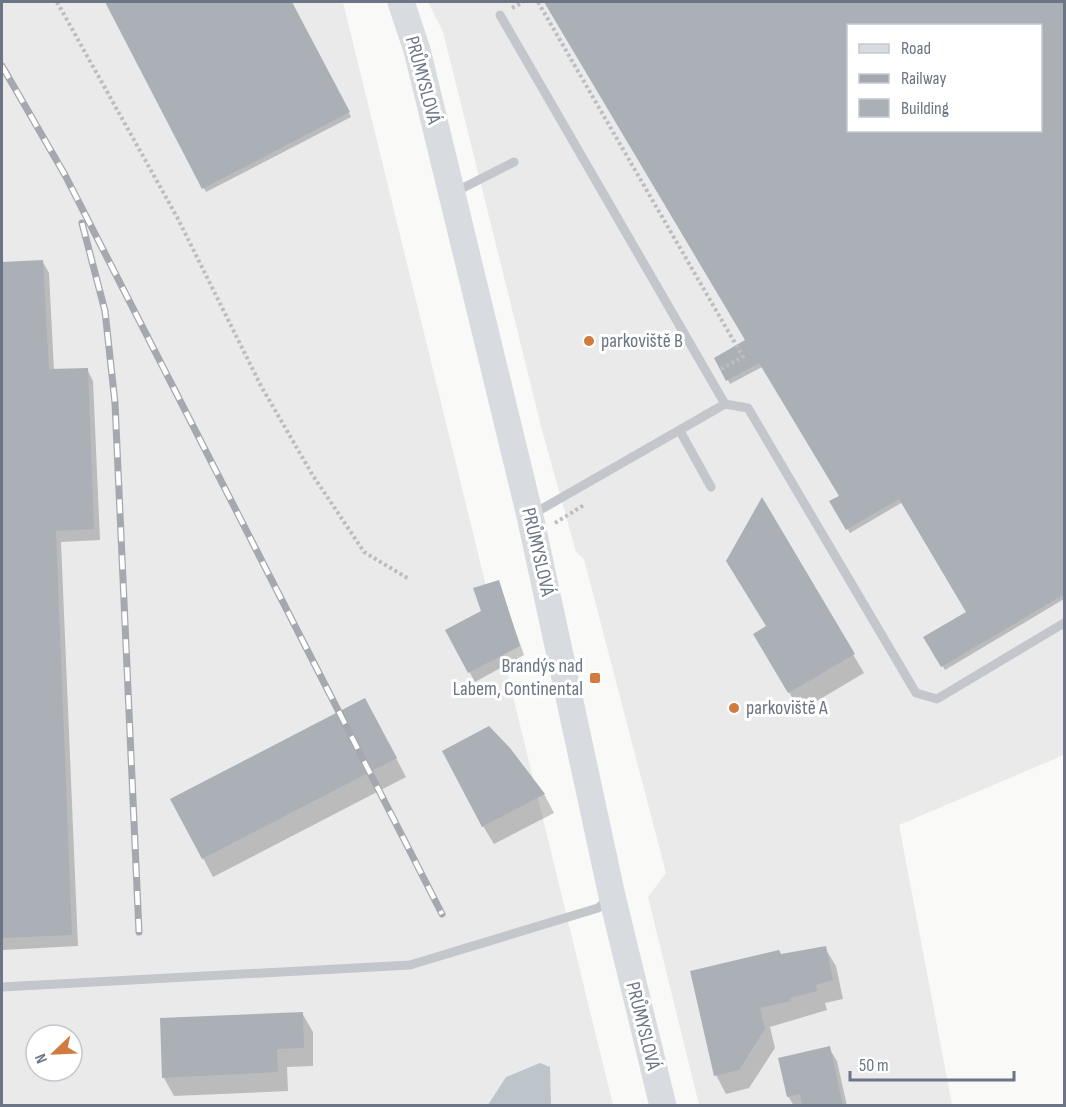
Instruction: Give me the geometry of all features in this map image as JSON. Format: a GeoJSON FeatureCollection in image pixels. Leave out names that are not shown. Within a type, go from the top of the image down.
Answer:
{"type":"FeatureCollection","features":[{"type":"Feature","properties":{"kind":"main road","name":"PRŮMYSLOVÁ"},"geometry":{"type":"LineString","coordinates":[[401,2],[417,50],[452,193],[540,521],[612,896],[663,1106]]}},
{"type":"Feature","properties":{"kind":"lane"},"geometry":{"type":"LineString","coordinates":[[500,15],[725,404]]}},
{"type":"Feature","properties":{"kind":"lane"},"geometry":{"type":"LineString","coordinates":[[452,193],[465,190],[514,162]]}},
{"type":"Feature","properties":{"kind":"lane"},"geometry":{"type":"LineString","coordinates":[[540,521],[592,481],[725,404],[748,408],[916,693],[937,699],[1065,623]]}},
{"type":"Feature","properties":{"kind":"lane"},"geometry":{"type":"LineString","coordinates":[[680,430],[711,487]]}},
{"type":"Feature","properties":{"kind":"lane"},"geometry":{"type":"LineString","coordinates":[[2,987],[410,965],[598,908],[612,896]]}},
{"type":"Feature","properties":{"kind":"path"},"geometry":{"type":"LineString","coordinates":[[57,2],[177,217],[261,386],[312,474],[364,552],[409,579]]}},
{"type":"Feature","properties":{"kind":"path"},"geometry":{"type":"LineString","coordinates":[[538,2],[743,357],[709,375]]}},
{"type":"Feature","properties":{"kind":"path"},"geometry":{"type":"LineString","coordinates":[[540,521],[600,495],[592,481]]}},
{"type":"Feature","properties":{"kind":"shaded area"},"geometry":{"type":"Polygon","coordinates":[[[2,2],[343,2],[613,1105],[2,1106],[2,2]]]}},
{"type":"Feature","properties":{"kind":"shaded area"},"geometry":{"type":"Polygon","coordinates":[[[428,2],[1064,2],[1064,755],[899,825],[952,1105],[699,1105],[648,897],[666,873],[584,559],[576,552],[542,430],[443,32],[428,2]]]}},
{"type":"Feature","properties":{"kind":"shaded area"},"geometry":{"type":"Polygon","coordinates":[[[540,1063],[550,1067],[551,1105],[488,1105],[506,1077],[540,1063]]]}},
{"type":"Feature","properties":{"kind":"building"},"geometry":{"type":"Polygon","coordinates":[[[105,2],[292,2],[350,112],[202,189],[105,2]]]}},
{"type":"Feature","properties":{"kind":"building"},"geometry":{"type":"Polygon","coordinates":[[[544,2],[1065,2],[1065,594],[941,667],[923,637],[966,612],[899,499],[846,530],[829,501],[839,496],[759,363],[726,381],[714,358],[745,340],[544,2]]]}},
{"type":"Feature","properties":{"kind":"building"},"geometry":{"type":"Polygon","coordinates":[[[43,260],[49,369],[88,368],[94,529],[56,531],[72,935],[2,938],[2,262],[43,260]]]}},
{"type":"Feature","properties":{"kind":"building"},"geometry":{"type":"Polygon","coordinates":[[[762,497],[855,654],[788,693],[753,634],[766,626],[726,561],[762,497]]]}},
{"type":"Feature","properties":{"kind":"building"},"geometry":{"type":"Polygon","coordinates":[[[499,580],[520,646],[468,673],[445,630],[481,611],[473,588],[499,580]]]}},
{"type":"Feature","properties":{"kind":"building"},"geometry":{"type":"Polygon","coordinates":[[[365,698],[397,758],[202,859],[170,799],[365,698]]]}},
{"type":"Feature","properties":{"kind":"building"},"geometry":{"type":"Polygon","coordinates":[[[489,726],[510,748],[545,794],[482,827],[442,751],[489,726]]]}},
{"type":"Feature","properties":{"kind":"building"},"geometry":{"type":"Polygon","coordinates":[[[826,946],[833,980],[816,985],[817,991],[790,998],[791,1001],[760,1008],[765,1029],[739,1070],[714,1076],[690,971],[779,950],[781,954],[826,946]]]}},
{"type":"Feature","properties":{"kind":"building"},"geometry":{"type":"Polygon","coordinates":[[[303,1012],[304,1048],[277,1049],[278,1072],[162,1078],[160,1018],[303,1012]]]}},
{"type":"Feature","properties":{"kind":"building"},"geometry":{"type":"Polygon","coordinates":[[[830,1046],[843,1106],[802,1106],[800,1094],[787,1097],[778,1058],[830,1046]]]}},
{"type":"Feature","properties":{"kind":"railway"},"geometry":{"type":"LineString","coordinates":[[2,66],[65,175],[442,914]]}},
{"type":"Feature","properties":{"kind":"railway"},"geometry":{"type":"LineString","coordinates":[[82,223],[105,311],[115,403],[139,932]]}},
{"type":"Feature","properties":{"kind":"place","name":"parkoviště B"},"geometry":{"type":"Point","coordinates":[589,341]}},
{"type":"Feature","properties":{"kind":"place","name":"Brandýs nad Labem, Continental"},"geometry":{"type":"Point","coordinates":[595,678]}},
{"type":"Feature","properties":{"kind":"place","name":"parkoviště A"},"geometry":{"type":"Point","coordinates":[734,708]}}]}
